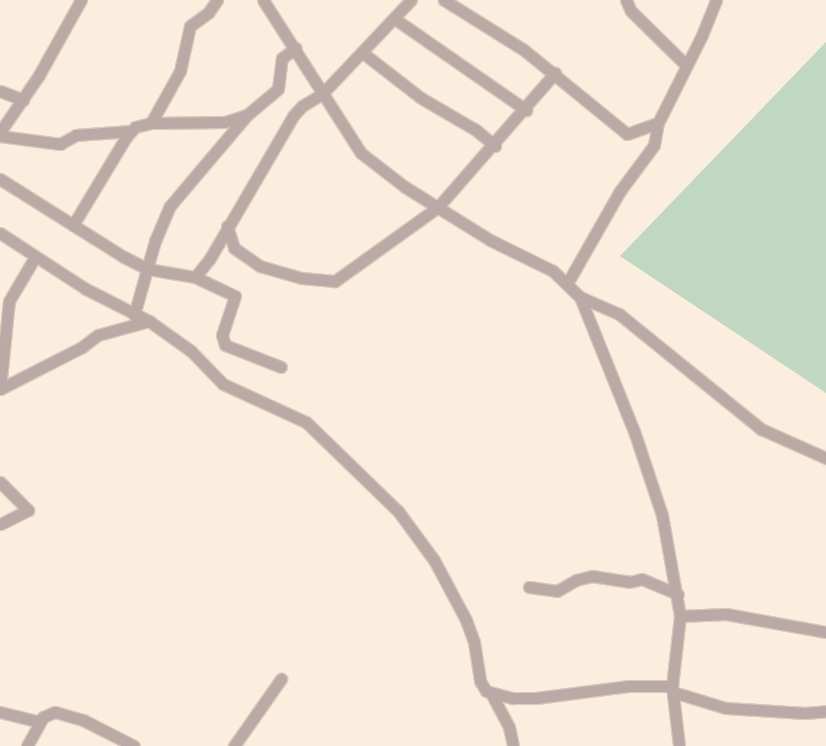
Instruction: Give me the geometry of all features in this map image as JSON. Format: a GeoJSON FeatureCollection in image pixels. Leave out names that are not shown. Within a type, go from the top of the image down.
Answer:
{"type":"FeatureCollection","features":[{"type":"Feature","properties":{"kind":"street"},"geometry":{"type":"LineString","coordinates":[[0,132],[23,100],[81,0]]}},
{"type":"Feature","properties":{"kind":"street"},"geometry":{"type":"LineString","coordinates":[[151,123],[180,71],[190,26],[208,13],[218,0]]}},
{"type":"Feature","properties":{"kind":"street"},"geometry":{"type":"LineString","coordinates":[[263,0],[296,48],[322,94],[361,153],[438,207],[504,248],[538,263],[568,282],[580,297],[650,476],[662,515],[678,594],[680,616],[673,689],[679,746]]}},
{"type":"Feature","properties":{"kind":"street"},"geometry":{"type":"LineString","coordinates":[[195,277],[202,271],[293,116],[302,106],[322,94],[363,53],[411,0]]}},
{"type":"Feature","properties":{"kind":"street"},"geometry":{"type":"LineString","coordinates":[[444,0],[524,50],[627,134],[658,123]]}},
{"type":"Feature","properties":{"kind":"street"},"geometry":{"type":"LineString","coordinates":[[626,0],[631,11],[686,65]]}},
{"type":"Feature","properties":{"kind":"street"},"geometry":{"type":"LineString","coordinates":[[568,282],[620,191],[654,145],[658,123],[716,0]]}},
{"type":"Feature","properties":{"kind":"street"},"geometry":{"type":"LineString","coordinates":[[395,18],[526,110]]}},
{"type":"Feature","properties":{"kind":"street"},"geometry":{"type":"LineString","coordinates":[[134,314],[170,206],[247,115],[278,89],[282,58],[296,48]]}},
{"type":"Feature","properties":{"kind":"street"},"geometry":{"type":"LineString","coordinates":[[363,53],[421,98],[476,130],[494,146]]}},
{"type":"Feature","properties":{"kind":"street"},"geometry":{"type":"LineString","coordinates":[[227,226],[234,248],[260,266],[301,278],[335,281],[438,207],[526,110],[555,74]]}},
{"type":"Feature","properties":{"kind":"street"},"geometry":{"type":"LineString","coordinates":[[0,91],[23,100]]}},
{"type":"Feature","properties":{"kind":"street"},"geometry":{"type":"LineString","coordinates":[[0,136],[60,144],[76,136],[131,131],[151,123],[225,122],[247,115]]}},
{"type":"Feature","properties":{"kind":"street"},"geometry":{"type":"LineString","coordinates":[[73,225],[131,131]]}},
{"type":"Feature","properties":{"kind":"street"},"geometry":{"type":"LineString","coordinates":[[0,180],[148,269],[195,277],[235,296],[222,335],[225,345],[281,367]]}},
{"type":"Feature","properties":{"kind":"street"},"geometry":{"type":"LineString","coordinates":[[0,233],[35,257],[134,314],[149,320],[191,351],[222,384],[306,422],[398,511],[434,560],[466,620],[474,642],[480,681],[486,691],[492,695],[509,727],[513,746]]}},
{"type":"Feature","properties":{"kind":"street"},"geometry":{"type":"LineString","coordinates":[[35,257],[9,301],[0,389],[82,347],[98,336],[149,320]]}},
{"type":"Feature","properties":{"kind":"street"},"geometry":{"type":"LineString","coordinates":[[580,297],[619,314],[761,429],[826,458]]}},
{"type":"Feature","properties":{"kind":"street"},"geometry":{"type":"LineString","coordinates":[[0,482],[28,510],[0,524]]}},
{"type":"Feature","properties":{"kind":"street"},"geometry":{"type":"LineString","coordinates":[[529,586],[557,590],[576,580],[592,576],[629,582],[642,578],[678,594]]}},
{"type":"Feature","properties":{"kind":"street"},"geometry":{"type":"LineString","coordinates":[[680,616],[726,614],[826,632]]}},
{"type":"Feature","properties":{"kind":"street"},"geometry":{"type":"LineString","coordinates":[[234,746],[281,679]]}},
{"type":"Feature","properties":{"kind":"street"},"geometry":{"type":"LineString","coordinates":[[492,695],[536,698],[629,686],[673,689],[726,708],[799,713],[826,710]]}},
{"type":"Feature","properties":{"kind":"street"},"geometry":{"type":"LineString","coordinates":[[0,712],[40,722]]}},
{"type":"Feature","properties":{"kind":"street"},"geometry":{"type":"LineString","coordinates":[[27,746],[40,722],[49,714],[62,712],[134,746]]}},
{"type":"Feature","properties":{"kind":"green space"},"geometry":{"type":"Polygon","coordinates":[[[826,42],[826,393],[620,256],[826,42]]]}}]}
